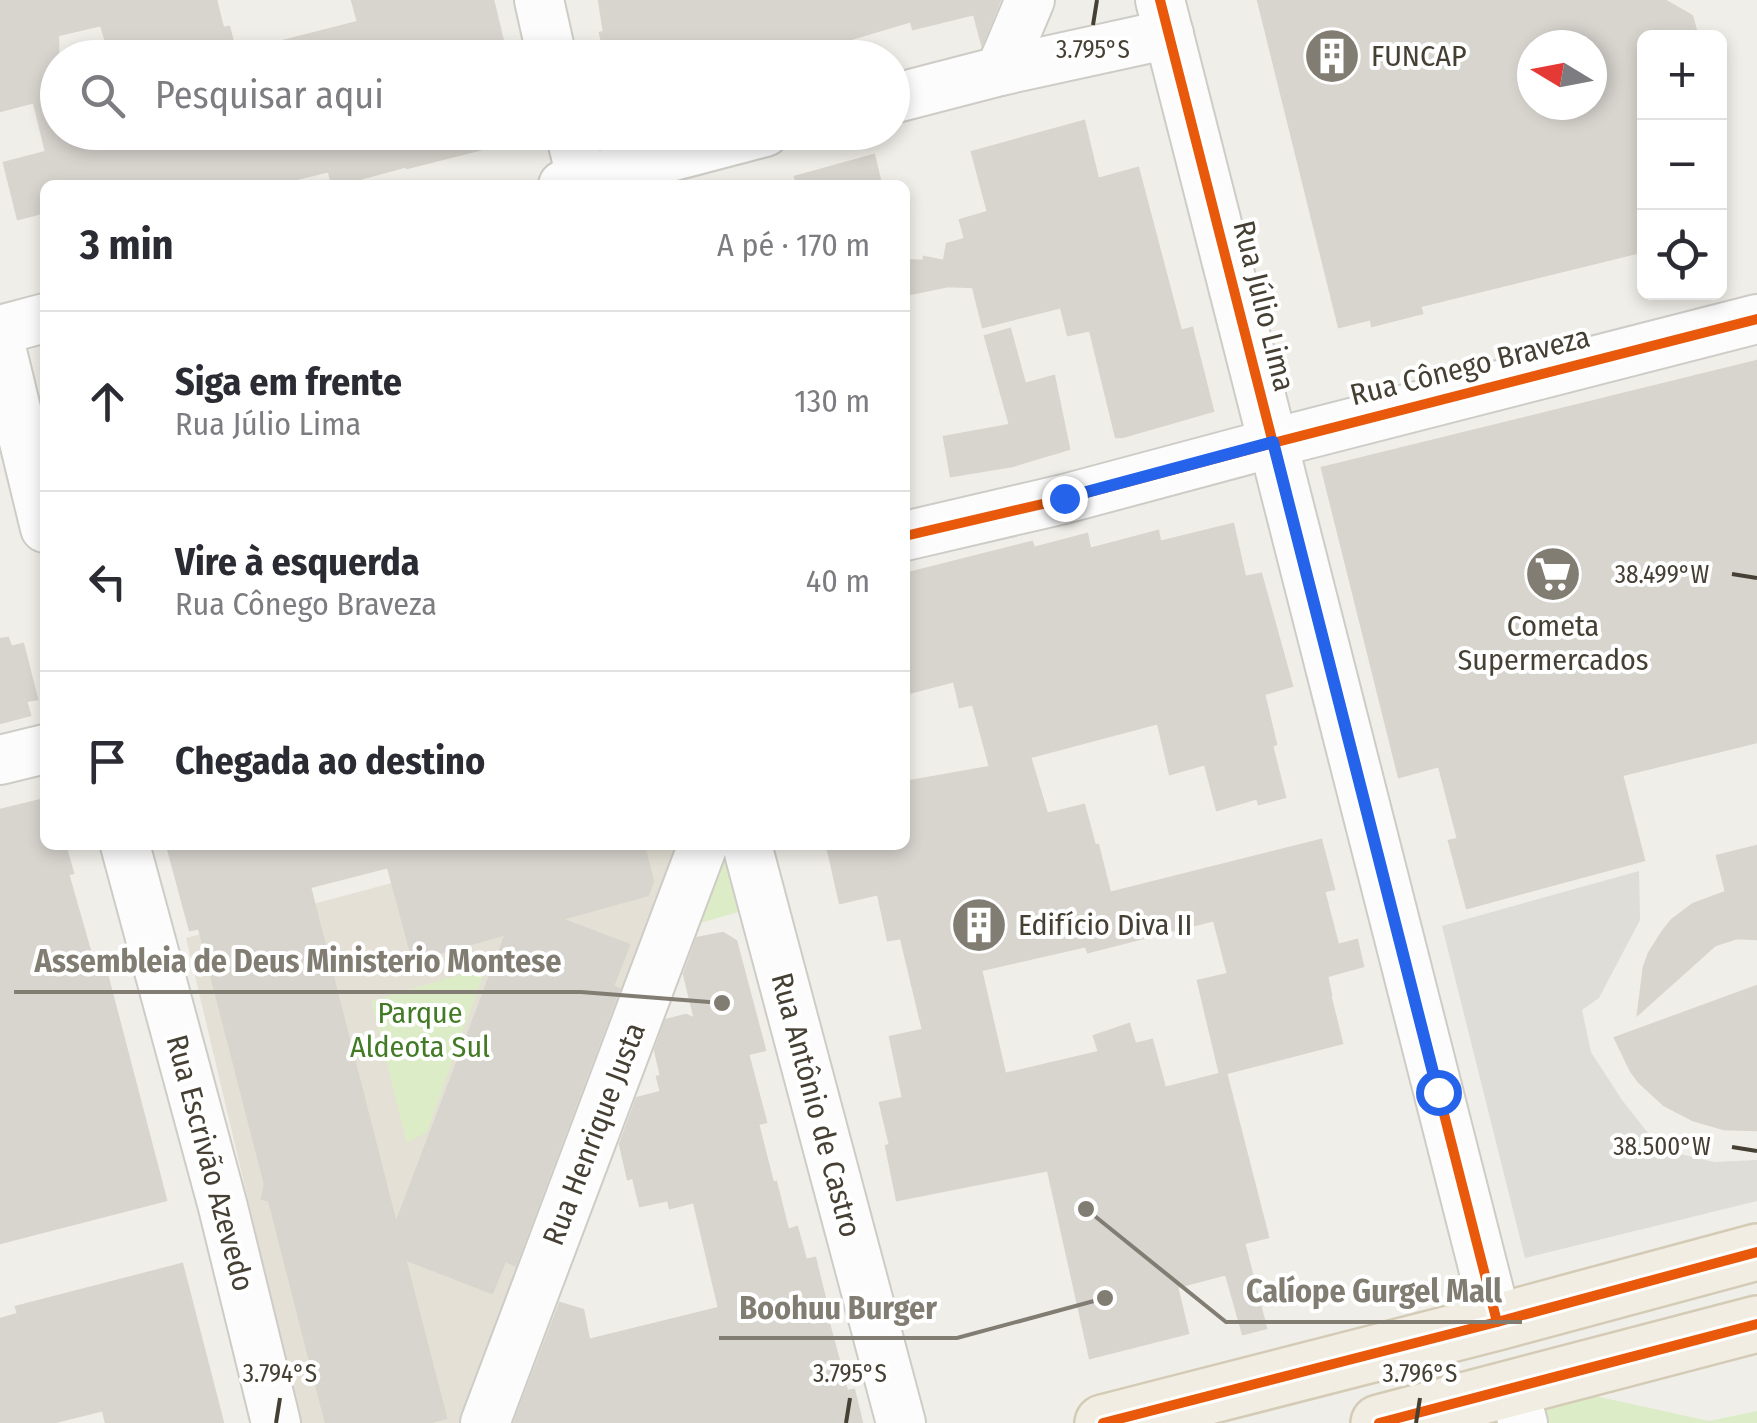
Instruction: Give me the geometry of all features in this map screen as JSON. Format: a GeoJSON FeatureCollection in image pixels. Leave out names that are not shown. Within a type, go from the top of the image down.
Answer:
{"type":"FeatureCollection","features":[{"type":"Feature","properties":{"kind":"main road"},"geometry":{"type":"LineString","coordinates":[[1103,1423],[1757,1252]]}},
{"type":"Feature","properties":{"kind":"main road"},"geometry":{"type":"LineString","coordinates":[[1378,1423],[1518,1405],[1757,1324]]}},
{"type":"Feature","properties":{"kind":"street"},"geometry":{"type":"LineString","coordinates":[[539,0],[548,40]]}},
{"type":"Feature","properties":{"kind":"street"},"geometry":{"type":"LineString","coordinates":[[1000,71],[1030,0]]}},
{"type":"Feature","properties":{"kind":"street"},"geometry":{"type":"LineString","coordinates":[[910,94],[1000,71],[1164,17]]}},
{"type":"Feature","properties":{"kind":"street","name":"Rua Júlio Lima"},"geometry":{"type":"LineString","coordinates":[[1164,17],[1497,1322]]}},
{"type":"Feature","properties":{"kind":"street"},"geometry":{"type":"LineString","coordinates":[[572,150],[576,180]]}},
{"type":"Feature","properties":{"kind":"street"},"geometry":{"type":"LineString","coordinates":[[587,180],[698,150]]}},
{"type":"Feature","properties":{"kind":"street"},"geometry":{"type":"LineString","coordinates":[[0,330],[40,319]]}},
{"type":"Feature","properties":{"kind":"street","name":"Rua Cônego Braveza"},"geometry":{"type":"LineString","coordinates":[[910,535],[1757,319]]}},
{"type":"Feature","properties":{"kind":"street"},"geometry":{"type":"LineString","coordinates":[[0,343],[40,507]]}},
{"type":"Feature","properties":{"kind":"street"},"geometry":{"type":"LineString","coordinates":[[0,760],[40,750]]}},
{"type":"Feature","properties":{"kind":"street","name":"Rua Escrivão Azevedo"},"geometry":{"type":"LineString","coordinates":[[126,850],[223,1208],[276,1423]]}},
{"type":"Feature","properties":{"kind":"street","name":"Rua Henrique Justa"},"geometry":{"type":"LineString","coordinates":[[484,1423],[701,850]]}},
{"type":"Feature","properties":{"kind":"street","name":"Rua Antônio de Castro"},"geometry":{"type":"LineString","coordinates":[[747,850],[900,1423]]}},
{"type":"Feature","properties":{"kind":"shaded area","name":"Parque Aldeota Sul"},"geometry":{"type":"Polygon","coordinates":[[[515,850],[680,850],[462,1423],[301,1423],[186,938],[515,850]]]}},
{"type":"Feature","properties":{"kind":"shaded area"},"geometry":{"type":"Polygon","coordinates":[[[1639,871],[1640,920],[1599,998],[1582,1010],[1591,1052],[1648,1133],[1676,1153],[1714,1162],[1757,1160],[1757,1201],[1525,1258],[1442,926],[1639,871]]]}},
{"type":"Feature","properties":{"kind":"green space"},"geometry":{"type":"Polygon","coordinates":[[[741,850],[756,907],[679,929],[713,855],[741,850]]]}},
{"type":"Feature","properties":{"kind":"green space","name":"Parque Aldeota Sul"},"geometry":{"type":"Polygon","coordinates":[[[486,967],[427,1132],[407,1143],[371,1001],[486,967]]]}},
{"type":"Feature","properties":{"kind":"green space"},"geometry":{"type":"Polygon","coordinates":[[[1595,1396],[1709,1421],[1757,1411],[1757,1423],[1547,1423],[1543,1409],[1595,1396]]]}},
{"type":"Feature","properties":{"kind":"building"},"geometry":{"type":"Polygon","coordinates":[[[0,0],[216,0],[223,28],[229,27],[232,40],[106,40],[101,25],[58,35],[58,40],[40,40],[40,127],[34,102],[0,111],[0,0]]]}},
{"type":"Feature","properties":{"kind":"building"},"geometry":{"type":"Polygon","coordinates":[[[352,0],[493,0],[503,40],[287,40],[358,22],[352,0]]]}},
{"type":"Feature","properties":{"kind":"building"},"geometry":{"type":"Polygon","coordinates":[[[599,0],[1000,0],[982,44],[974,14],[913,29],[911,21],[847,40],[602,40],[600,33],[604,32],[599,0]]]}},
{"type":"Feature","properties":{"kind":"building"},"geometry":{"type":"Polygon","coordinates":[[[1258,0],[1664,0],[1692,16],[1696,30],[1637,30],[1637,253],[1420,306],[1422,313],[1372,326],[1371,319],[1339,327],[1258,0]]]}},
{"type":"Feature","properties":{"kind":"building"},"geometry":{"type":"Polygon","coordinates":[[[1084,121],[1098,179],[1138,168],[1181,331],[1192,328],[1213,411],[1116,437],[1090,330],[1068,335],[1061,307],[983,327],[973,287],[948,286],[910,294],[910,260],[924,261],[924,257],[944,261],[947,244],[965,239],[960,220],[988,212],[972,152],[1084,121]]]}},
{"type":"Feature","properties":{"kind":"building"},"geometry":{"type":"Polygon","coordinates":[[[478,150],[355,180],[331,180],[329,171],[292,180],[40,180],[40,213],[18,219],[4,163],[46,152],[478,150]]]}},
{"type":"Feature","properties":{"kind":"building"},"geometry":{"type":"Polygon","coordinates":[[[874,155],[880,180],[796,180],[795,177],[874,155]]]}},
{"type":"Feature","properties":{"kind":"building"},"geometry":{"type":"Polygon","coordinates":[[[1010,329],[1025,384],[1054,376],[1069,449],[1012,466],[951,476],[944,437],[1010,425],[985,336],[1010,329]]]}},
{"type":"Feature","properties":{"kind":"building","name":"Cometa Supermercados"},"geometry":{"type":"Polygon","coordinates":[[[1757,361],[1757,742],[1622,775],[1644,860],[1467,908],[1449,841],[1458,839],[1439,766],[1399,777],[1322,468],[1757,361]]]}},
{"type":"Feature","properties":{"kind":"building"},"geometry":{"type":"Polygon","coordinates":[[[1233,524],[1245,577],[1261,574],[1292,686],[1264,694],[1285,797],[1259,804],[1257,798],[1217,810],[1205,764],[1170,774],[1158,723],[1030,757],[1047,814],[1084,805],[1110,893],[1321,840],[1334,889],[1324,891],[1338,945],[1357,940],[1363,966],[1327,976],[1342,1043],[1226,1073],[1268,1237],[1244,1243],[1266,1328],[1243,1334],[1226,1274],[1177,1287],[1188,1333],[1090,1358],[1048,1170],[897,1200],[880,1103],[903,1098],[890,1037],[923,1030],[901,938],[888,940],[878,894],[840,903],[828,850],[910,850],[910,781],[990,767],[973,704],[960,707],[954,681],[910,693],[910,573],[1032,542],[1034,548],[1087,534],[1090,549],[1158,531],[1160,542],[1233,524]],[[1214,920],[1088,952],[1086,946],[981,970],[1005,1074],[1099,1052],[1094,1036],[1129,1024],[1135,1044],[1152,1040],[1165,1088],[1220,1074],[1198,981],[1228,974],[1214,920]]]}},
{"type":"Feature","properties":{"kind":"building"},"geometry":{"type":"Polygon","coordinates":[[[8,638],[11,647],[23,644],[37,699],[26,701],[30,715],[0,723],[0,639],[8,638]]]}},
{"type":"Feature","properties":{"kind":"building"},"geometry":{"type":"Polygon","coordinates":[[[40,800],[40,850],[66,850],[73,873],[68,874],[94,965],[104,963],[166,1200],[0,1243],[0,810],[40,800]]]}},
{"type":"Feature","properties":{"kind":"building"},"geometry":{"type":"Polygon","coordinates":[[[1757,846],[1757,939],[1737,938],[1715,945],[1638,1014],[1644,967],[1663,931],[1693,904],[1726,892],[1717,856],[1757,846]]]}},
{"type":"Feature","properties":{"kind":"building","name":"Parque Aldeota Sul"},"geometry":{"type":"Polygon","coordinates":[[[168,850],[645,850],[653,881],[648,895],[561,919],[629,945],[613,986],[619,989],[515,1265],[505,1261],[492,1293],[405,1259],[446,1418],[426,1423],[326,1423],[269,1200],[262,1199],[265,1184],[199,928],[190,930],[168,850]],[[388,867],[310,887],[396,1224],[506,934],[413,960],[388,867]]]}},
{"type":"Feature","properties":{"kind":"building"},"geometry":{"type":"Polygon","coordinates":[[[723,933],[736,941],[765,1050],[748,1054],[766,1122],[758,1124],[773,1183],[776,1182],[788,1230],[797,1227],[806,1260],[815,1258],[847,1391],[854,1390],[862,1423],[514,1423],[560,1303],[583,1310],[589,1340],[719,1308],[694,1202],[670,1208],[668,1200],[640,1206],[633,1177],[628,1179],[620,1144],[637,1098],[661,1092],[655,1050],[666,1020],[686,1015],[695,1019],[684,974],[697,938],[723,933]]]}},
{"type":"Feature","properties":{"kind":"building"},"geometry":{"type":"Polygon","coordinates":[[[1757,986],[1757,1130],[1724,1129],[1693,1120],[1664,1105],[1639,1082],[1615,1038],[1757,986]]]}},
{"type":"Feature","properties":{"kind":"building"},"geometry":{"type":"Polygon","coordinates":[[[182,1264],[223,1423],[106,1423],[103,1410],[51,1423],[0,1423],[0,1319],[18,1314],[16,1307],[182,1264]]]}},
{"type":"Feature","properties":{"kind":"cycle path"},"geometry":{"type":"LineString","coordinates":[[1160,0],[1497,1322]]}},
{"type":"Feature","properties":{"kind":"cycle path"},"geometry":{"type":"LineString","coordinates":[[910,535],[1064,499],[1757,319]]}},
{"type":"Feature","properties":{"kind":"cycle path"},"geometry":{"type":"LineString","coordinates":[[1103,1423],[1757,1252]]}},
{"type":"Feature","properties":{"kind":"cycle path"},"geometry":{"type":"LineString","coordinates":[[1379,1423],[1757,1324]]}},
{"type":"Feature","properties":{"kind":"place","name":"FUNCAP"},"geometry":{"type":"Point","coordinates":[1332,56]}},
{"type":"Feature","properties":{"kind":"place","name":"Cometa Supermercados"},"geometry":{"type":"Point","coordinates":[1553,574]}},
{"type":"Feature","properties":{"kind":"place","name":"Edifício Diva II"},"geometry":{"type":"Point","coordinates":[979,925]}},
{"type":"Feature","properties":{"kind":"place","name":"Assembleia de Deus Ministerio Montese"},"geometry":{"type":"Point","coordinates":[722,1003]}},
{"type":"Feature","properties":{"kind":"place","name":"Calíope Gurgel Mall"},"geometry":{"type":"Point","coordinates":[1086,1209]}},
{"type":"Feature","properties":{"kind":"place","name":"Boohuu Burger"},"geometry":{"type":"Point","coordinates":[1105,1298]}},
{"type":"Feature","properties":{"kind":"route"},"geometry":{"type":"LineString","coordinates":[[1064,498],[1273,442],[1438,1092]]}}]}
